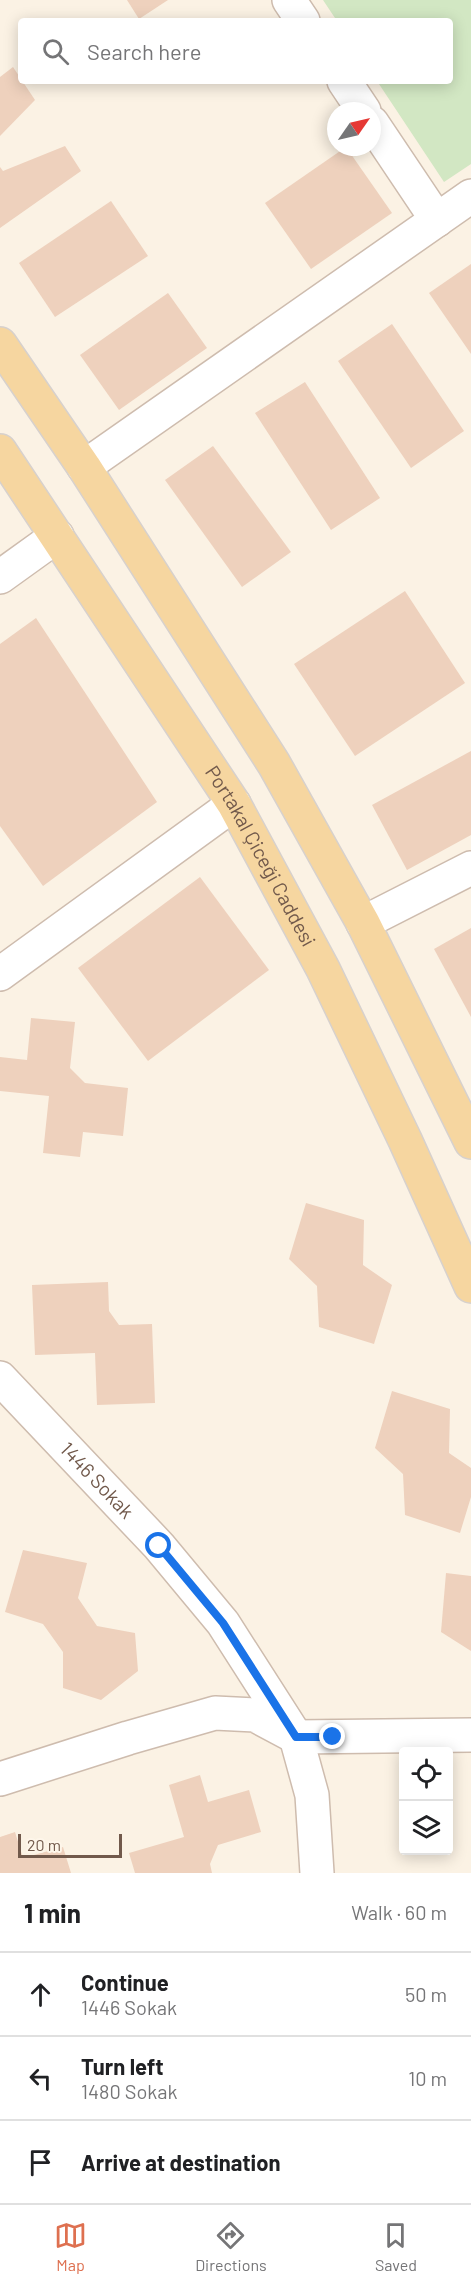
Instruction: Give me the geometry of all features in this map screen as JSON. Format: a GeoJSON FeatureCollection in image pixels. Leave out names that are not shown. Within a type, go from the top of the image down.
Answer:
{"type":"FeatureCollection","features":[{"type":"Feature","properties":{"kind":"main road"},"geometry":{"type":"LineString","coordinates":[[0,344],[84,467],[274,764],[363,923],[471,1142]]}},
{"type":"Feature","properties":{"kind":"main road","name":"Portakal Çiceği Caddesi"},"geometry":{"type":"LineString","coordinates":[[0,452],[234,804],[323,969],[405,1140],[471,1286]]}},
{"type":"Feature","properties":{"kind":"street"},"geometry":{"type":"LineString","coordinates":[[289,0],[301,18]]}},
{"type":"Feature","properties":{"kind":"street"},"geometry":{"type":"LineString","coordinates":[[346,84],[358,102]]}},
{"type":"Feature","properties":{"kind":"street"},"geometry":{"type":"LineString","coordinates":[[381,136],[437,220]]}},
{"type":"Feature","properties":{"kind":"street"},"geometry":{"type":"LineString","coordinates":[[84,467],[471,196]]}},
{"type":"Feature","properties":{"kind":"street"},"geometry":{"type":"LineString","coordinates":[[0,577],[57,536]]}},
{"type":"Feature","properties":{"kind":"street"},"geometry":{"type":"LineString","coordinates":[[0,974],[234,804]]}},
{"type":"Feature","properties":{"kind":"street"},"geometry":{"type":"LineString","coordinates":[[363,923],[471,868]]}},
{"type":"Feature","properties":{"kind":"street","name":"1446 Sokak"},"geometry":{"type":"LineString","coordinates":[[0,1378],[159,1546],[223,1623],[296,1737],[312,1795],[317,1873]]}},
{"type":"Feature","properties":{"kind":"street"},"geometry":{"type":"LineString","coordinates":[[0,1779],[215,1713],[255,1715],[296,1737],[471,1735]]}},
{"type":"Feature","properties":{"kind":"green space"},"geometry":{"type":"Polygon","coordinates":[[[323,0],[471,0],[471,164],[444,182],[379,84],[453,84],[453,18],[335,18],[323,0]]]}},
{"type":"Feature","properties":{"kind":"building"},"geometry":{"type":"Polygon","coordinates":[[[127,0],[168,0],[141,18],[127,0]]]}},
{"type":"Feature","properties":{"kind":"building"},"geometry":{"type":"Polygon","coordinates":[[[13,67],[18,74],[18,84],[24,84],[35,100],[0,136],[0,77],[13,67]]]}},
{"type":"Feature","properties":{"kind":"building"},"geometry":{"type":"Polygon","coordinates":[[[65,146],[81,171],[0,228],[0,167],[3,171],[65,146]]]}},
{"type":"Feature","properties":{"kind":"building"},"geometry":{"type":"Polygon","coordinates":[[[333,156],[352,156],[392,213],[311,269],[265,203],[333,156]]]}},
{"type":"Feature","properties":{"kind":"building"},"geometry":{"type":"Polygon","coordinates":[[[111,201],[148,256],[55,317],[19,263],[111,201]]]}},
{"type":"Feature","properties":{"kind":"building"},"geometry":{"type":"Polygon","coordinates":[[[471,264],[471,354],[429,293],[471,264]]]}},
{"type":"Feature","properties":{"kind":"building"},"geometry":{"type":"Polygon","coordinates":[[[168,293],[207,348],[119,410],[80,355],[168,293]]]}},
{"type":"Feature","properties":{"kind":"building"},"geometry":{"type":"Polygon","coordinates":[[[392,324],[464,431],[411,468],[338,361],[392,324]]]}},
{"type":"Feature","properties":{"kind":"building"},"geometry":{"type":"Polygon","coordinates":[[[305,382],[380,498],[331,530],[255,413],[305,382]]]}},
{"type":"Feature","properties":{"kind":"building"},"geometry":{"type":"Polygon","coordinates":[[[213,446],[291,552],[242,587],[165,480],[213,446]]]}},
{"type":"Feature","properties":{"kind":"building"},"geometry":{"type":"Polygon","coordinates":[[[405,591],[465,683],[355,756],[294,664],[405,591]]]}},
{"type":"Feature","properties":{"kind":"building"},"geometry":{"type":"Polygon","coordinates":[[[36,618],[157,802],[43,886],[0,826],[0,644],[36,618]]]}},
{"type":"Feature","properties":{"kind":"building"},"geometry":{"type":"Polygon","coordinates":[[[471,751],[471,835],[407,870],[372,805],[471,751]]]}},
{"type":"Feature","properties":{"kind":"building"},"geometry":{"type":"Polygon","coordinates":[[[200,877],[269,970],[148,1061],[78,968],[200,877]]]}},
{"type":"Feature","properties":{"kind":"building"},"geometry":{"type":"Polygon","coordinates":[[[471,928],[471,1017],[434,949],[471,928]]]}},
{"type":"Feature","properties":{"kind":"building"},"geometry":{"type":"Polygon","coordinates":[[[31,1018],[75,1022],[70,1068],[85,1083],[128,1088],[123,1136],[83,1132],[80,1157],[43,1153],[49,1096],[0,1091],[0,1057],[27,1060],[31,1018]]]}},
{"type":"Feature","properties":{"kind":"building"},"geometry":{"type":"Polygon","coordinates":[[[306,1203],[364,1220],[363,1265],[392,1285],[374,1344],[319,1327],[317,1286],[289,1259],[306,1203]]]}},
{"type":"Feature","properties":{"kind":"building"},"geometry":{"type":"Polygon","coordinates":[[[108,1282],[109,1311],[119,1325],[152,1324],[155,1403],[97,1405],[95,1353],[35,1355],[32,1285],[108,1282]]]}},
{"type":"Feature","properties":{"kind":"building"},"geometry":{"type":"Polygon","coordinates":[[[392,1391],[450,1409],[449,1453],[471,1468],[471,1497],[460,1533],[405,1515],[403,1474],[375,1448],[392,1391]]]}},
{"type":"Feature","properties":{"kind":"building"},"geometry":{"type":"Polygon","coordinates":[[[23,1550],[87,1563],[78,1598],[97,1626],[135,1633],[138,1671],[101,1700],[63,1688],[63,1652],[43,1624],[5,1612],[23,1550]]]}},
{"type":"Feature","properties":{"kind":"building"},"geometry":{"type":"Polygon","coordinates":[[[446,1573],[471,1576],[471,1651],[441,1632],[446,1573]]]}},
{"type":"Feature","properties":{"kind":"building"},"geometry":{"type":"Polygon","coordinates":[[[200,1775],[208,1802],[249,1790],[261,1832],[218,1845],[210,1864],[212,1873],[135,1873],[129,1853],[184,1837],[169,1785],[200,1775]]]}},
{"type":"Feature","properties":{"kind":"building"},"geometry":{"type":"Polygon","coordinates":[[[15,1832],[23,1858],[63,1847],[71,1873],[0,1873],[0,1837],[15,1832]]]}},
{"type":"Feature","properties":{"kind":"route"},"geometry":{"type":"LineString","coordinates":[[159,1546],[223,1623],[296,1737],[333,1737]]}}]}
